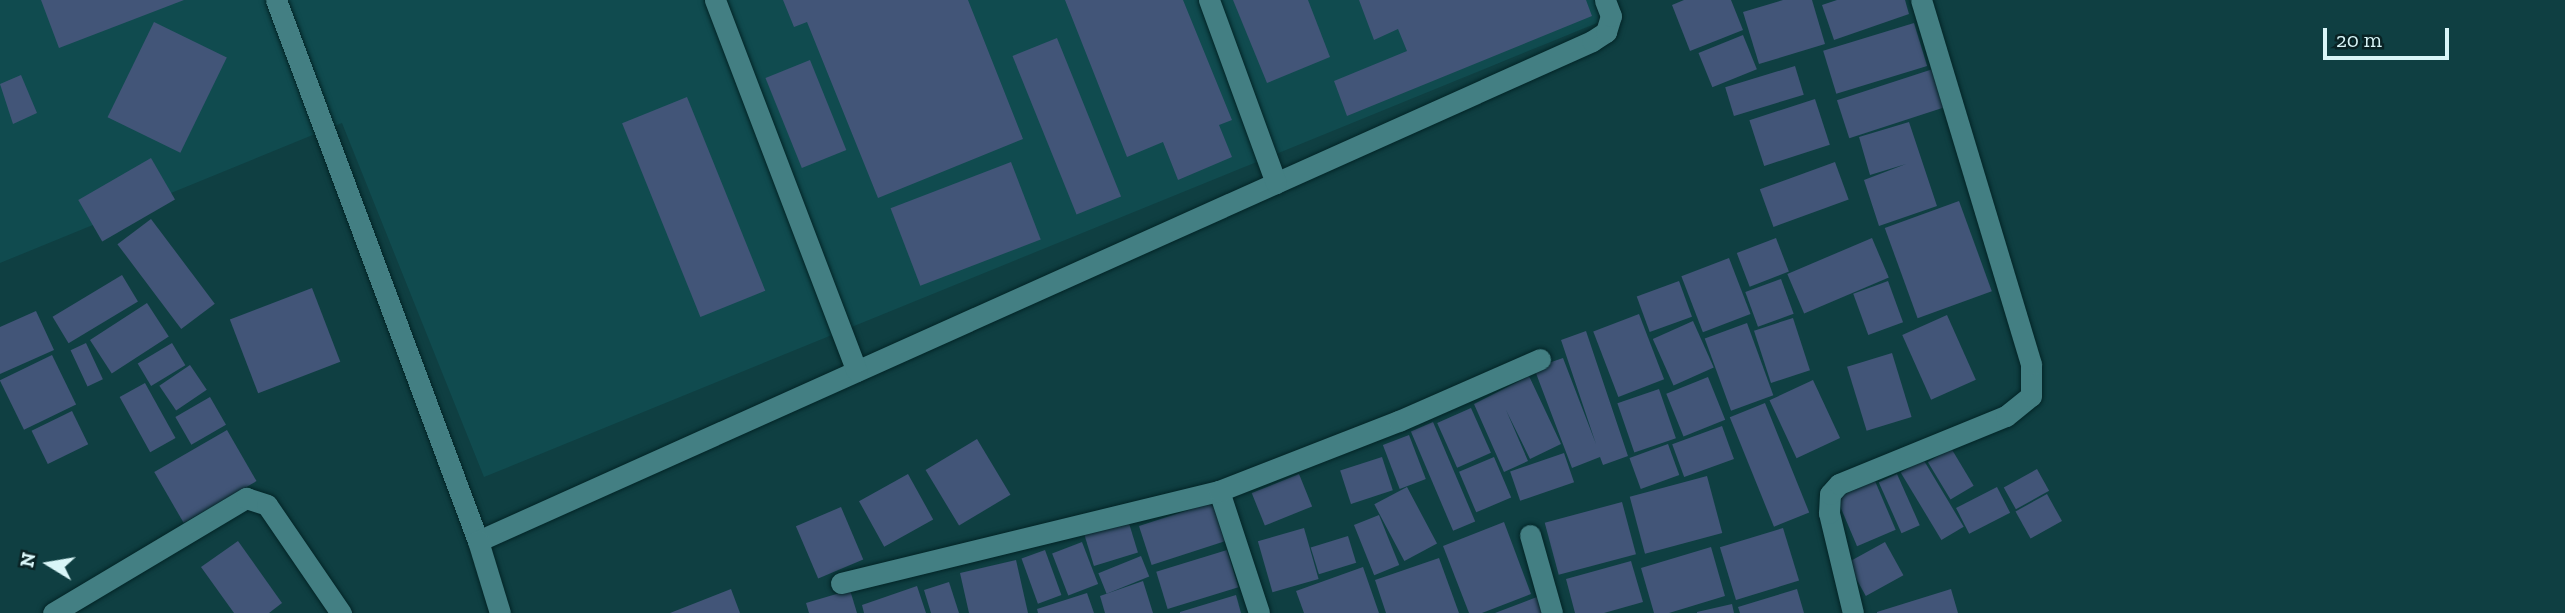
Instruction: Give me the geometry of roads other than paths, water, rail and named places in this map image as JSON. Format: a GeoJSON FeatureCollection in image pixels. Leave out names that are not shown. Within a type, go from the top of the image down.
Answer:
{"type":"FeatureCollection","features":[{"type":"Feature","properties":{"kind":"street"},"geometry":{"type":"LineString","coordinates":[[276,0],[478,541],[500,613]]}},
{"type":"Feature","properties":{"kind":"street"},"geometry":{"type":"LineString","coordinates":[[715,0],[857,371]]}},
{"type":"Feature","properties":{"kind":"street"},"geometry":{"type":"LineString","coordinates":[[1209,0],[1276,183]]}},
{"type":"Feature","properties":{"kind":"street"},"geometry":{"type":"LineString","coordinates":[[478,541],[1592,41],[1606,32],[1609,24],[1611,16],[1605,0]]}},
{"type":"Feature","properties":{"kind":"street"},"geometry":{"type":"LineString","coordinates":[[1853,613],[1829,513],[1830,494],[1839,484],[2007,415],[2031,396],[2031,364],[1921,0]]}},
{"type":"Feature","properties":{"kind":"street"},"geometry":{"type":"LineString","coordinates":[[841,583],[1219,491],[1399,422],[1540,359]]}},
{"type":"Feature","properties":{"kind":"street"},"geometry":{"type":"LineString","coordinates":[[1219,491],[1259,613]]}},
{"type":"Feature","properties":{"kind":"street"},"geometry":{"type":"LineString","coordinates":[[53,613],[246,498],[267,505],[341,613]]}},
{"type":"Feature","properties":{"kind":"street"},"geometry":{"type":"LineString","coordinates":[[1530,535],[1552,613]]}}]}
